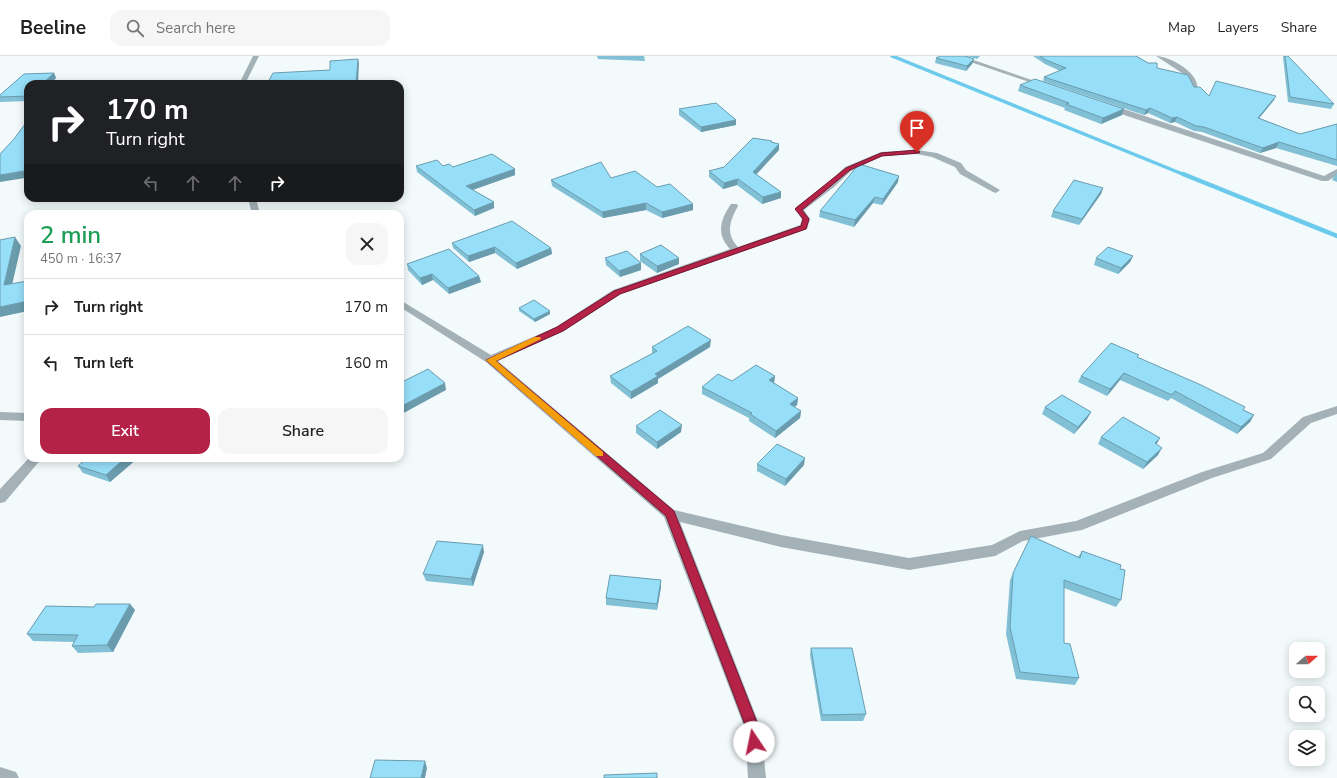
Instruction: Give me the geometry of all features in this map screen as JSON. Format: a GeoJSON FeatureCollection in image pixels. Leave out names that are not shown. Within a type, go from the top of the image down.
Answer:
{"type":"FeatureCollection","features":[{"type":"Feature","properties":{"kind":"street"},"geometry":{"type":"LineString","coordinates":[[244,80],[256,56]]}},
{"type":"Feature","properties":{"kind":"street"},"geometry":{"type":"LineString","coordinates":[[956,56],[1054,89]]}},
{"type":"Feature","properties":{"kind":"street"},"geometry":{"type":"LineString","coordinates":[[1159,56],[1179,67],[1191,77],[1195,90]]}},
{"type":"Feature","properties":{"kind":"street"},"geometry":{"type":"LineString","coordinates":[[1099,104],[1325,179],[1337,171]]}},
{"type":"Feature","properties":{"kind":"street"},"geometry":{"type":"LineString","coordinates":[[490,360],[560,329],[617,292],[804,227],[806,219],[799,209],[848,169],[881,154],[917,152],[934,155],[958,165],[963,172],[996,190]]}},
{"type":"Feature","properties":{"kind":"street"},"geometry":{"type":"LineString","coordinates":[[734,206],[726,218],[724,235],[730,245],[736,250]]}},
{"type":"Feature","properties":{"kind":"street"},"geometry":{"type":"LineString","coordinates":[[404,306],[490,360],[670,514],[781,541],[909,564],[995,550],[1020,536],[1077,526],[1208,475],[1267,456],[1307,420],[1337,410]]}},
{"type":"Feature","properties":{"kind":"street"},"geometry":{"type":"LineString","coordinates":[[0,416],[24,417]]}},
{"type":"Feature","properties":{"kind":"street"},"geometry":{"type":"LineString","coordinates":[[0,498],[32,462]]}},
{"type":"Feature","properties":{"kind":"street"},"geometry":{"type":"LineString","coordinates":[[670,514],[753,730],[757,778]]}},
{"type":"Feature","properties":{"kind":"street"},"geometry":{"type":"LineString","coordinates":[[0,776],[10,778]]}},
{"type":"Feature","properties":{"kind":"building"},"geometry":{"type":"Polygon","coordinates":[[[940,56],[965,56],[974,59],[967,66],[936,58],[940,56]]]}},
{"type":"Feature","properties":{"kind":"building"},"geometry":{"type":"Polygon","coordinates":[[[1040,56],[1136,56],[1148,63],[1157,63],[1157,68],[1188,75],[1194,87],[1200,87],[1209,96],[1216,81],[1276,96],[1258,118],[1300,134],[1337,124],[1337,160],[1279,142],[1263,148],[1204,127],[1196,126],[1177,117],[1172,118],[1150,108],[1146,110],[1044,77],[1066,68],[1040,56]]]}},
{"type":"Feature","properties":{"kind":"building"},"geometry":{"type":"Polygon","coordinates":[[[1285,56],[1288,56],[1334,104],[1290,97],[1285,56]]]}},
{"type":"Feature","properties":{"kind":"building"},"geometry":{"type":"Polygon","coordinates":[[[358,59],[356,80],[269,80],[273,73],[330,70],[330,61],[358,59]]]}},
{"type":"Feature","properties":{"kind":"building"},"geometry":{"type":"Polygon","coordinates":[[[54,73],[46,80],[24,80],[24,96],[0,97],[0,95],[24,74],[54,73]]]}},
{"type":"Feature","properties":{"kind":"building"},"geometry":{"type":"Polygon","coordinates":[[[1035,79],[1124,109],[1103,118],[1066,104],[1069,103],[1020,85],[1035,79]]]}},
{"type":"Feature","properties":{"kind":"building"},"geometry":{"type":"Polygon","coordinates":[[[716,103],[736,120],[701,127],[679,109],[716,103]]]}},
{"type":"Feature","properties":{"kind":"building"},"geometry":{"type":"Polygon","coordinates":[[[24,125],[24,171],[0,175],[0,154],[24,125]]]}},
{"type":"Feature","properties":{"kind":"building"},"geometry":{"type":"Polygon","coordinates":[[[753,138],[772,141],[771,142],[779,144],[753,172],[781,192],[763,197],[738,179],[724,183],[709,171],[724,167],[753,138]]]}},
{"type":"Feature","properties":{"kind":"building"},"geometry":{"type":"Polygon","coordinates":[[[492,154],[515,169],[466,186],[494,202],[474,210],[416,166],[437,160],[443,166],[449,164],[453,167],[492,154]]]}},
{"type":"Feature","properties":{"kind":"building"},"geometry":{"type":"Polygon","coordinates":[[[601,162],[611,178],[635,171],[657,187],[670,184],[693,204],[662,212],[646,203],[602,212],[551,180],[601,162]]]}},
{"type":"Feature","properties":{"kind":"building"},"geometry":{"type":"Polygon","coordinates":[[[859,164],[899,176],[883,199],[875,197],[855,220],[820,211],[859,164]]]}},
{"type":"Feature","properties":{"kind":"building"},"geometry":{"type":"Polygon","coordinates":[[[1074,180],[1103,188],[1082,219],[1053,211],[1074,180]]]}},
{"type":"Feature","properties":{"kind":"building"},"geometry":{"type":"Polygon","coordinates":[[[512,221],[551,248],[516,263],[495,247],[468,256],[452,243],[512,221]]]}},
{"type":"Feature","properties":{"kind":"building"},"geometry":{"type":"Polygon","coordinates":[[[15,237],[4,285],[24,282],[24,302],[0,307],[0,240],[15,237]]]}},
{"type":"Feature","properties":{"kind":"building"},"geometry":{"type":"Polygon","coordinates":[[[661,245],[679,258],[657,266],[640,254],[661,245]]]}},
{"type":"Feature","properties":{"kind":"building"},"geometry":{"type":"Polygon","coordinates":[[[1108,247],[1133,256],[1121,268],[1096,258],[1108,247]]]}},
{"type":"Feature","properties":{"kind":"building"},"geometry":{"type":"Polygon","coordinates":[[[449,249],[479,276],[448,288],[432,274],[420,278],[407,264],[449,249]]]}},
{"type":"Feature","properties":{"kind":"building"},"geometry":{"type":"Polygon","coordinates":[[[627,251],[641,263],[619,271],[605,258],[627,251]]]}},
{"type":"Feature","properties":{"kind":"building"},"geometry":{"type":"Polygon","coordinates":[[[534,300],[550,311],[534,319],[519,308],[534,300]]]}},
{"type":"Feature","properties":{"kind":"building"},"geometry":{"type":"Polygon","coordinates":[[[688,326],[711,340],[655,374],[658,376],[631,392],[610,376],[657,351],[652,347],[688,326]]]}},
{"type":"Feature","properties":{"kind":"building"},"geometry":{"type":"Polygon","coordinates":[[[1111,343],[1139,355],[1137,357],[1201,385],[1245,407],[1243,410],[1254,415],[1241,427],[1175,391],[1172,395],[1124,373],[1110,389],[1081,376],[1111,343]]]}},
{"type":"Feature","properties":{"kind":"building"},"geometry":{"type":"Polygon","coordinates":[[[756,365],[775,376],[769,380],[798,398],[790,404],[801,411],[776,431],[750,414],[752,413],[702,387],[718,374],[732,381],[756,365]]]}},
{"type":"Feature","properties":{"kind":"building"},"geometry":{"type":"Polygon","coordinates":[[[428,369],[445,383],[404,405],[404,381],[428,369]]]}},
{"type":"Feature","properties":{"kind":"building"},"geometry":{"type":"Polygon","coordinates":[[[1062,395],[1091,412],[1078,427],[1045,407],[1062,395]]]}},
{"type":"Feature","properties":{"kind":"building"},"geometry":{"type":"Polygon","coordinates":[[[660,410],[682,425],[657,442],[636,426],[660,410]]]}},
{"type":"Feature","properties":{"kind":"building"},"geometry":{"type":"Polygon","coordinates":[[[1123,417],[1160,438],[1155,443],[1162,448],[1147,462],[1101,437],[1123,417]]]}},
{"type":"Feature","properties":{"kind":"building"},"geometry":{"type":"Polygon","coordinates":[[[777,444],[805,458],[786,479],[757,464],[777,444]]]}},
{"type":"Feature","properties":{"kind":"building"},"geometry":{"type":"Polygon","coordinates":[[[82,462],[121,462],[106,475],[78,466],[82,462]]]}},
{"type":"Feature","properties":{"kind":"building"},"geometry":{"type":"Polygon","coordinates":[[[1031,536],[1080,558],[1082,551],[1121,565],[1120,569],[1125,570],[1121,600],[1064,580],[1064,643],[1070,644],[1079,678],[1020,672],[1010,627],[1013,573],[1031,536]]]}},
{"type":"Feature","properties":{"kind":"building"},"geometry":{"type":"Polygon","coordinates":[[[437,541],[483,545],[471,579],[423,574],[437,541]]]}},
{"type":"Feature","properties":{"kind":"building"},"geometry":{"type":"Polygon","coordinates":[[[610,575],[661,580],[657,604],[606,598],[610,575]]]}},
{"type":"Feature","properties":{"kind":"building"},"geometry":{"type":"Polygon","coordinates":[[[96,604],[130,604],[107,645],[72,646],[78,635],[27,634],[46,606],[94,607],[96,604]]]}},
{"type":"Feature","properties":{"kind":"building"},"geometry":{"type":"Polygon","coordinates":[[[811,648],[852,648],[866,714],[822,715],[811,648]]]}},
{"type":"Feature","properties":{"kind":"building"},"geometry":{"type":"Polygon","coordinates":[[[375,760],[425,761],[421,778],[370,778],[375,760]]]}},
{"type":"Feature","properties":{"kind":"building"},"geometry":{"type":"Polygon","coordinates":[[[657,773],[657,778],[604,778],[604,775],[657,773]]]}},
{"type":"Feature","properties":{"kind":"waterway"},"geometry":{"type":"LineString","coordinates":[[892,56],[1185,175]]}},
{"type":"Feature","properties":{"kind":"waterway"},"geometry":{"type":"LineString","coordinates":[[1183,174],[1337,236]]}},
{"type":"Feature","properties":{"kind":"slow traffic"},"geometry":{"type":"LineString","coordinates":[[537,339],[490,360],[600,454]]}},
{"type":"Feature","properties":{"kind":"route"},"geometry":{"type":"LineString","coordinates":[[754,742],[753,730],[670,514],[490,360],[560,329],[617,292],[804,227],[806,219],[799,209],[848,169],[881,154],[917,152]]}}]}
